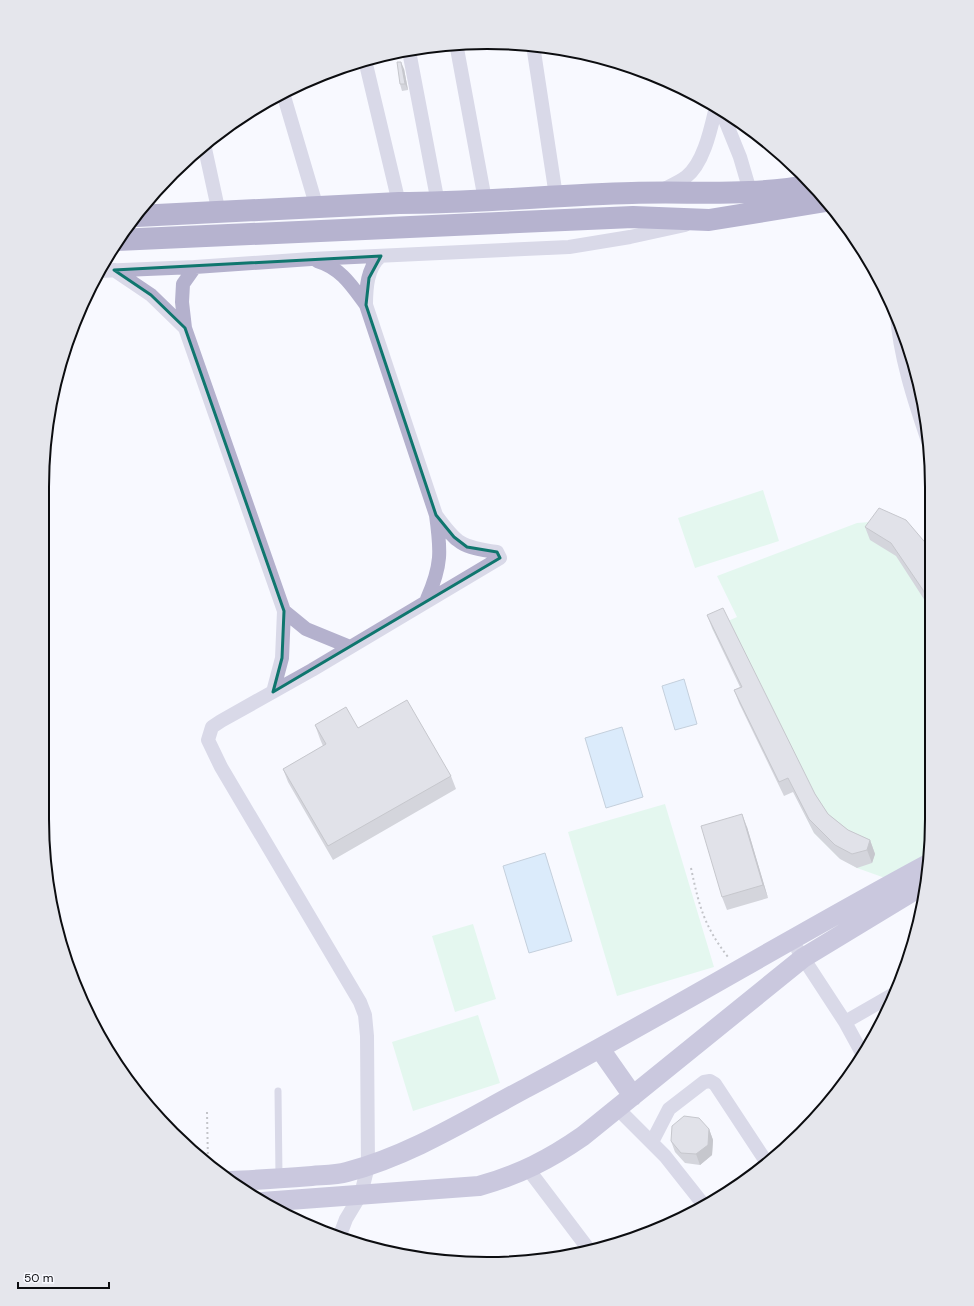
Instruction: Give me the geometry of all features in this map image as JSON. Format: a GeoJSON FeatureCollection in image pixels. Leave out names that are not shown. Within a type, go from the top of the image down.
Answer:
{"type":"FeatureCollection","features":[{"type":"Feature","properties":{"kind":"highway"},"geometry":{"type":"LineString","coordinates":[[147,211],[182,214],[219,213],[556,196],[658,192],[750,191],[805,186]]}},
{"type":"Feature","properties":{"kind":"highway"},"geometry":{"type":"LineString","coordinates":[[633,193],[633,217]]}},
{"type":"Feature","properties":{"kind":"highway"},"geometry":{"type":"LineString","coordinates":[[126,240],[633,217],[709,220],[819,202]]}},
{"type":"Feature","properties":{"kind":"highway"},"geometry":{"type":"LineString","coordinates":[[182,214],[185,237]]}},
{"type":"Feature","properties":{"kind":"street"},"geometry":{"type":"LineString","coordinates":[[457,50],[485,200]]}},
{"type":"Feature","properties":{"kind":"street"},"geometry":{"type":"LineString","coordinates":[[535,52],[556,196]]}},
{"type":"Feature","properties":{"kind":"street"},"geometry":{"type":"LineString","coordinates":[[410,56],[438,203]]}},
{"type":"Feature","properties":{"kind":"street"},"geometry":{"type":"LineString","coordinates":[[366,66],[399,203]]}},
{"type":"Feature","properties":{"kind":"street"},"geometry":{"type":"LineString","coordinates":[[285,99],[317,208]]}},
{"type":"Feature","properties":{"kind":"street"},"geometry":{"type":"LineString","coordinates":[[658,192],[687,177],[697,164],[707,141],[714,113]]}},
{"type":"Feature","properties":{"kind":"street"},"geometry":{"type":"LineString","coordinates":[[725,120],[740,157],[750,191]]}},
{"type":"Feature","properties":{"kind":"street"},"geometry":{"type":"LineString","coordinates":[[206,152],[219,213]]}},
{"type":"Feature","properties":{"kind":"street"},"geometry":{"type":"LineString","coordinates":[[107,270],[570,246],[630,237],[709,220]]}},
{"type":"Feature","properties":{"kind":"street"},"geometry":{"type":"LineString","coordinates":[[366,305],[369,278],[377,259],[381,256]]}},
{"type":"Feature","properties":{"kind":"street"},"geometry":{"type":"LineString","coordinates":[[311,259],[331,265],[351,284],[366,305],[436,515],[440,542],[440,566],[427,599]]}},
{"type":"Feature","properties":{"kind":"street"},"geometry":{"type":"LineString","coordinates":[[195,267],[183,284],[182,302],[185,328],[284,611],[282,658],[273,692]]}},
{"type":"Feature","properties":{"kind":"street"},"geometry":{"type":"LineString","coordinates":[[114,270],[151,295],[185,328]]}},
{"type":"Feature","properties":{"kind":"street"},"geometry":{"type":"LineString","coordinates":[[902,345],[918,412]]}},
{"type":"Feature","properties":{"kind":"street"},"geometry":{"type":"LineString","coordinates":[[341,1232],[346,1219],[361,1194],[368,1166],[367,1036],[365,1015],[360,1002],[209,744],[212,727],[350,647],[500,556],[497,552],[475,549],[461,543],[451,534],[436,515]]}},
{"type":"Feature","properties":{"kind":"street"},"geometry":{"type":"LineString","coordinates":[[284,611],[306,629],[350,647]]}},
{"type":"Feature","properties":{"kind":"street"},"geometry":{"type":"LineString","coordinates":[[241,1181],[279,1179],[344,1173],[368,1166],[461,1124],[600,1049],[737,969],[922,867]]}},
{"type":"Feature","properties":{"kind":"street"},"geometry":{"type":"LineString","coordinates":[[273,1201],[480,1186],[507,1179],[528,1169],[558,1154],[625,1102],[803,958],[919,887]]}},
{"type":"Feature","properties":{"kind":"street"},"geometry":{"type":"LineString","coordinates":[[792,939],[845,1022],[859,1048]]}},
{"type":"Feature","properties":{"kind":"street"},"geometry":{"type":"LineString","coordinates":[[845,1022],[887,998]]}},
{"type":"Feature","properties":{"kind":"street"},"geometry":{"type":"LineString","coordinates":[[600,1049],[625,1102],[652,1142],[679,1172],[701,1201]]}},
{"type":"Feature","properties":{"kind":"street"},"geometry":{"type":"LineString","coordinates":[[652,1142],[669,1108],[704,1082],[710,1082],[715,1084],[764,1158]]}},
{"type":"Feature","properties":{"kind":"street"},"geometry":{"type":"LineString","coordinates":[[528,1169],[586,1246]]}},
{"type":"Feature","properties":{"kind":"lane"},"geometry":{"type":"LineString","coordinates":[[278,1091],[279,1179]]}},
{"type":"Feature","properties":{"kind":"path"},"geometry":{"type":"LineString","coordinates":[[690,868],[700,910],[714,938],[737,969]]}},
{"type":"Feature","properties":{"kind":"path"},"geometry":{"type":"LineString","coordinates":[[207,1112],[208,1156]]}},
{"type":"Feature","properties":{"kind":"highlighted area"},"geometry":{"type":"Polygon","coordinates":[[[381,256],[369,278],[366,305],[436,515],[454,537],[467,547],[497,552],[500,558],[273,692],[282,658],[284,611],[185,328],[151,295],[114,270],[381,256]]]}},
{"type":"Feature","properties":{"kind":"green space"},"geometry":{"type":"Polygon","coordinates":[[[763,490],[779,541],[695,568],[678,518],[763,490]]]}},
{"type":"Feature","properties":{"kind":"green space"},"geometry":{"type":"Polygon","coordinates":[[[870,522],[925,551],[925,819],[923,857],[885,878],[857,868],[838,857],[814,833],[712,628],[737,617],[717,576],[857,523],[870,522]]]}},
{"type":"Feature","properties":{"kind":"green space"},"geometry":{"type":"Polygon","coordinates":[[[665,804],[714,967],[617,996],[568,832],[665,804]]]}},
{"type":"Feature","properties":{"kind":"green space"},"geometry":{"type":"Polygon","coordinates":[[[473,924],[496,999],[455,1012],[432,936],[473,924]]]}},
{"type":"Feature","properties":{"kind":"green space"},"geometry":{"type":"Polygon","coordinates":[[[478,1015],[500,1083],[413,1111],[392,1042],[478,1015]]]}},
{"type":"Feature","properties":{"kind":"water"},"geometry":{"type":"Polygon","coordinates":[[[684,679],[697,724],[675,730],[662,686],[684,679]]]}},
{"type":"Feature","properties":{"kind":"water"},"geometry":{"type":"Polygon","coordinates":[[[622,727],[643,797],[606,808],[585,738],[622,727]]]}},
{"type":"Feature","properties":{"kind":"water"},"geometry":{"type":"Polygon","coordinates":[[[545,853],[572,941],[529,953],[503,866],[545,853]]]}},
{"type":"Feature","properties":{"kind":"building"},"geometry":{"type":"Polygon","coordinates":[[[397,62],[401,62],[405,84],[400,84],[397,62]]]}},
{"type":"Feature","properties":{"kind":"building"},"geometry":{"type":"Polygon","coordinates":[[[879,508],[906,520],[925,542],[925,594],[891,543],[865,527],[879,508]]]}},
{"type":"Feature","properties":{"kind":"building"},"geometry":{"type":"Polygon","coordinates":[[[723,608],[815,794],[828,814],[848,830],[870,840],[867,850],[852,854],[835,845],[809,819],[788,778],[779,782],[734,690],[742,687],[707,615],[723,608]]]}},
{"type":"Feature","properties":{"kind":"building"},"geometry":{"type":"Polygon","coordinates":[[[407,700],[451,776],[328,846],[283,769],[326,744],[315,725],[346,707],[358,728],[407,700]]]}},
{"type":"Feature","properties":{"kind":"building"},"geometry":{"type":"Polygon","coordinates":[[[742,814],[763,885],[722,897],[701,826],[742,814]]]}},
{"type":"Feature","properties":{"kind":"building"},"geometry":{"type":"Polygon","coordinates":[[[684,1116],[699,1118],[709,1129],[708,1145],[696,1154],[681,1153],[671,1141],[672,1126],[684,1116]]]}}]}
